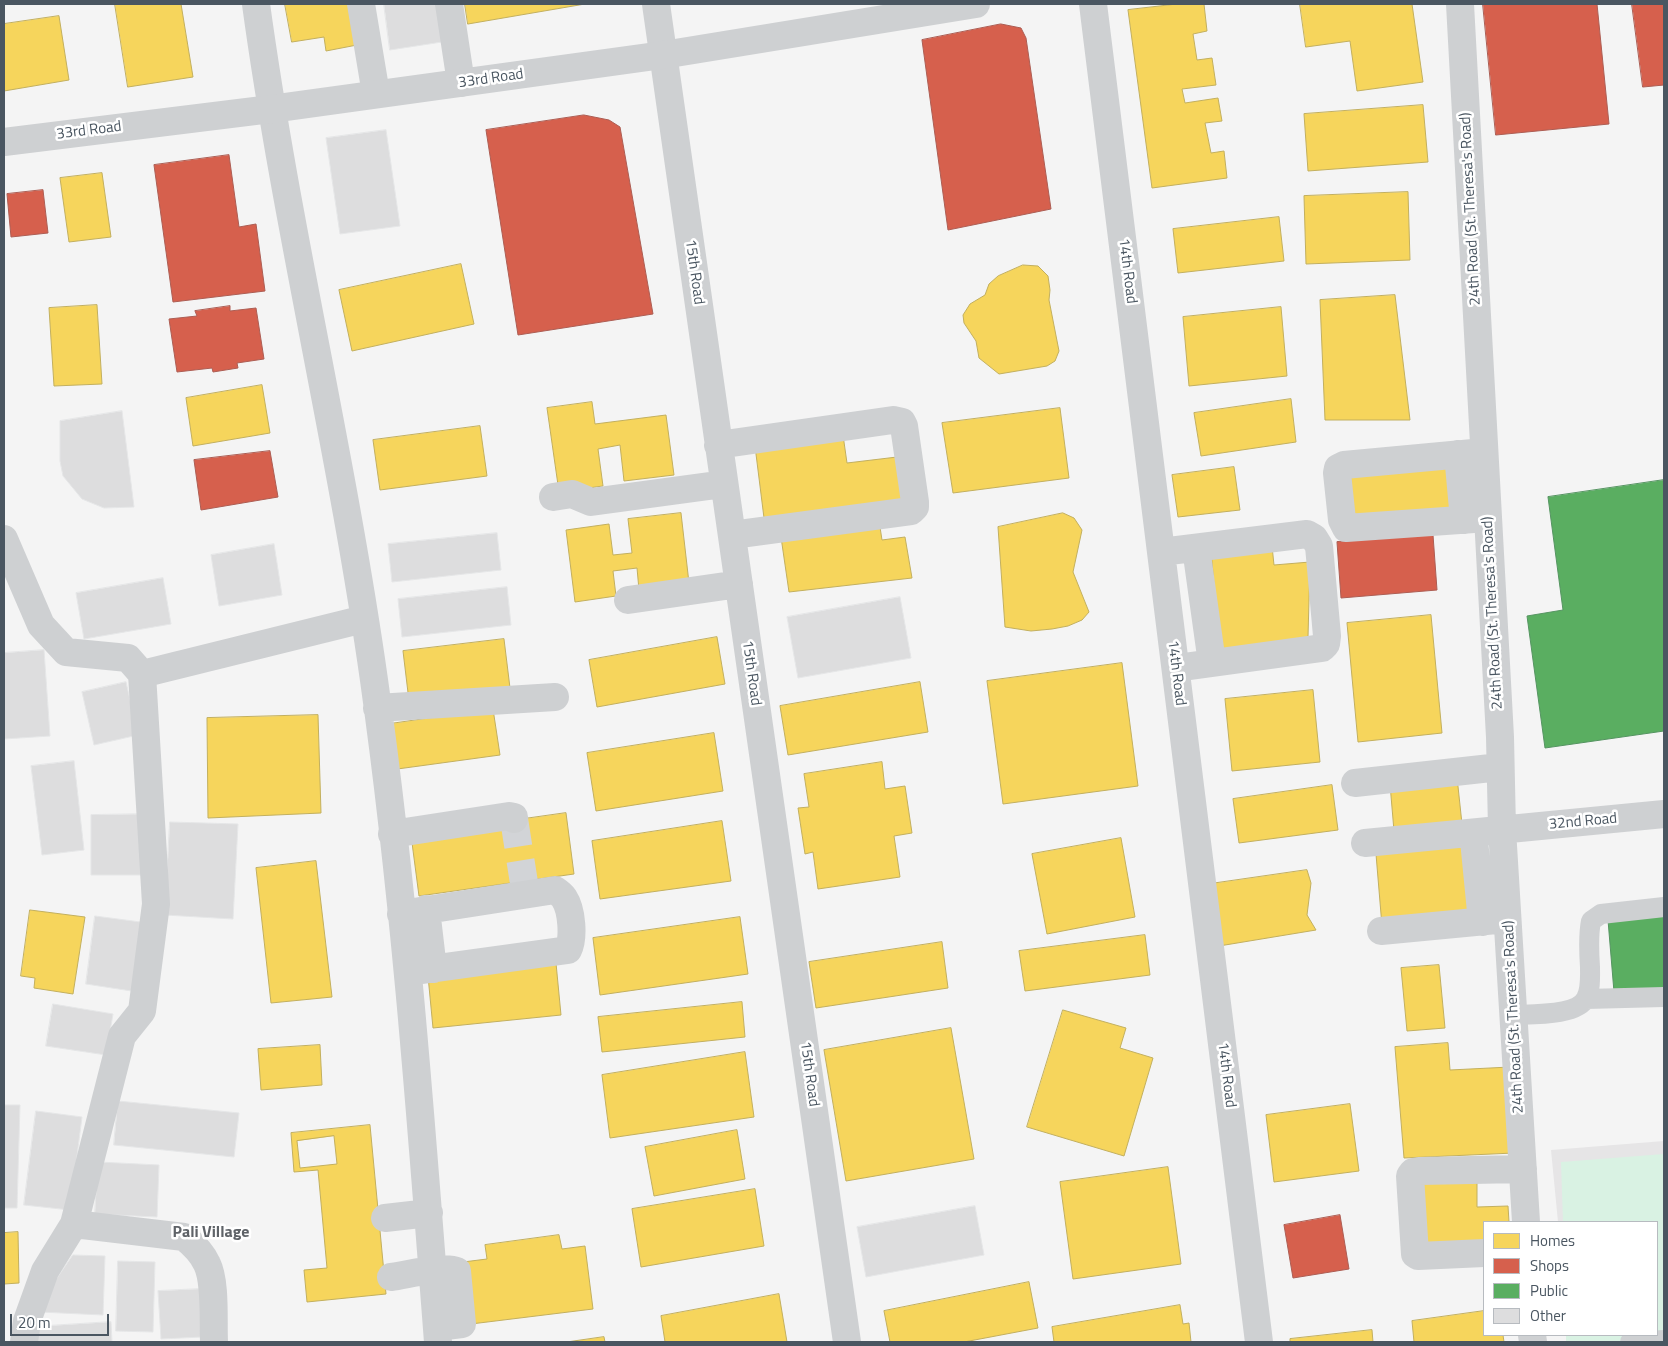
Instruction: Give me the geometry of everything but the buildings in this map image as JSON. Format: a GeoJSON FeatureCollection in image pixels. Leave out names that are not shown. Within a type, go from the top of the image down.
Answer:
{"type":"FeatureCollection","features":[{"type":"Feature","properties":{"kind":"street"},"geometry":{"type":"LineString","coordinates":[[256,4],[270,109],[349,525],[377,708],[400,833],[420,971],[415,1034],[438,1334]]}},
{"type":"Feature","properties":{"kind":"street"},"geometry":{"type":"LineString","coordinates":[[361,4],[376,94]]}},
{"type":"Feature","properties":{"kind":"street"},"geometry":{"type":"LineString","coordinates":[[449,4],[461,83]]}},
{"type":"Feature","properties":{"kind":"street","name":"15th Road"},"geometry":{"type":"LineString","coordinates":[[656,4],[848,1342]]}},
{"type":"Feature","properties":{"kind":"street","name":"33rd Road"},"geometry":{"type":"LineString","coordinates":[[4,142],[270,109],[663,55],[976,4]]}},
{"type":"Feature","properties":{"kind":"street","name":"14th Road"},"geometry":{"type":"LineString","coordinates":[[1093,4],[1259,1342]]}},
{"type":"Feature","properties":{"kind":"street","name":"24th Road (St. Theresa's Road)"},"geometry":{"type":"LineString","coordinates":[[1460,4],[1471,453],[1500,767],[1502,833],[1495,920],[1514,1015],[1514,1177],[1526,1221]]}},
{"type":"Feature","properties":{"kind":"street"},"geometry":{"type":"LineString","coordinates":[[718,444],[893,420],[902,422],[904,426],[915,502],[911,511],[732,536]]}},
{"type":"Feature","properties":{"kind":"street"},"geometry":{"type":"LineString","coordinates":[[1471,453],[1344,466],[1338,468],[1337,473],[1342,520],[1346,528],[1476,519]]}},
{"type":"Feature","properties":{"kind":"street"},"geometry":{"type":"LineString","coordinates":[[553,497],[572,494],[591,502],[724,484]]}},
{"type":"Feature","properties":{"kind":"street"},"geometry":{"type":"LineString","coordinates":[[1162,552],[1307,534],[1314,538],[1319,546],[1326,644],[1322,648],[1176,668]]}},
{"type":"Feature","properties":{"kind":"street"},"geometry":{"type":"LineString","coordinates":[[4,539],[41,625],[66,652],[128,658],[142,674],[156,904],[142,1011],[122,1036],[74,1224],[45,1271],[27,1321],[24,1342]]}},
{"type":"Feature","properties":{"kind":"street"},"geometry":{"type":"LineString","coordinates":[[1196,548],[1212,663]]}},
{"type":"Feature","properties":{"kind":"street"},"geometry":{"type":"LineString","coordinates":[[628,600],[738,584]]}},
{"type":"Feature","properties":{"kind":"street"},"geometry":{"type":"LineString","coordinates":[[142,674],[364,618]]}},
{"type":"Feature","properties":{"kind":"street"},"geometry":{"type":"LineString","coordinates":[[377,708],[555,697]]}},
{"type":"Feature","properties":{"kind":"street"},"geometry":{"type":"LineString","coordinates":[[1355,783],[1500,767]]}},
{"type":"Feature","properties":{"kind":"street","name":"32nd Road"},"geometry":{"type":"LineString","coordinates":[[1502,833],[1664,814]]}},
{"type":"Feature","properties":{"kind":"street"},"geometry":{"type":"LineString","coordinates":[[400,833],[509,816],[514,816],[514,819]]}},
{"type":"Feature","properties":{"kind":"street"},"geometry":{"type":"LineString","coordinates":[[1502,833],[1474,840],[1371,845],[1502,833]]}},
{"type":"Feature","properties":{"kind":"street"},"geometry":{"type":"LineString","coordinates":[[1381,931],[1495,920],[1474,840]]}},
{"type":"Feature","properties":{"kind":"street"},"geometry":{"type":"LineString","coordinates":[[411,908],[522,887],[524,882]]}},
{"type":"Feature","properties":{"kind":"street"},"geometry":{"type":"LineString","coordinates":[[411,908],[555,890],[564,898],[568,907],[572,942],[568,950],[420,971]]}},
{"type":"Feature","properties":{"kind":"street"},"geometry":{"type":"LineString","coordinates":[[1483,1253],[1418,1256],[1415,1254],[1410,1176],[1413,1172],[1419,1171],[1514,1177]]}},
{"type":"Feature","properties":{"kind":"street"},"geometry":{"type":"LineString","coordinates":[[385,1218],[429,1213]]}},
{"type":"Feature","properties":{"kind":"street"},"geometry":{"type":"LineString","coordinates":[[74,1224],[184,1237],[195,1246],[208,1264],[211,1282],[214,1342]]}},
{"type":"Feature","properties":{"kind":"street"},"geometry":{"type":"LineString","coordinates":[[391,1277],[433,1271]]}},
{"type":"Feature","properties":{"kind":"lane"},"geometry":{"type":"LineString","coordinates":[[1586,999],[1590,983],[1589,932],[1591,921],[1601,914],[1664,908]]}},
{"type":"Feature","properties":{"kind":"lane"},"geometry":{"type":"LineString","coordinates":[[1514,1015],[1558,1012],[1576,1007],[1586,999],[1664,996]]}},
{"type":"Feature","properties":{"kind":"lane"},"geometry":{"type":"LineString","coordinates":[[1630,1342],[1664,1340]]}},
{"type":"Feature","properties":{"kind":"shaded area"},"geometry":{"type":"Polygon","coordinates":[[[1664,1141],[1664,1342],[1658,1336],[1658,1221],[1558,1221],[1551,1150],[1664,1141]]]}},
{"type":"Feature","properties":{"kind":"green space"},"geometry":{"type":"Polygon","coordinates":[[[1664,1154],[1664,1342],[1566,1342],[1566,1336],[1658,1336],[1658,1221],[1563,1221],[1561,1162],[1664,1154]]]}},
{"type":"Feature","properties":{"kind":"tunnel"},"geometry":{"type":"LineString","coordinates":[[514,819],[524,883]]}},
{"type":"Feature","properties":{"kind":"district","name":"Pali Village"},"geometry":{"type":"Point","coordinates":[211,1233]}}]}
